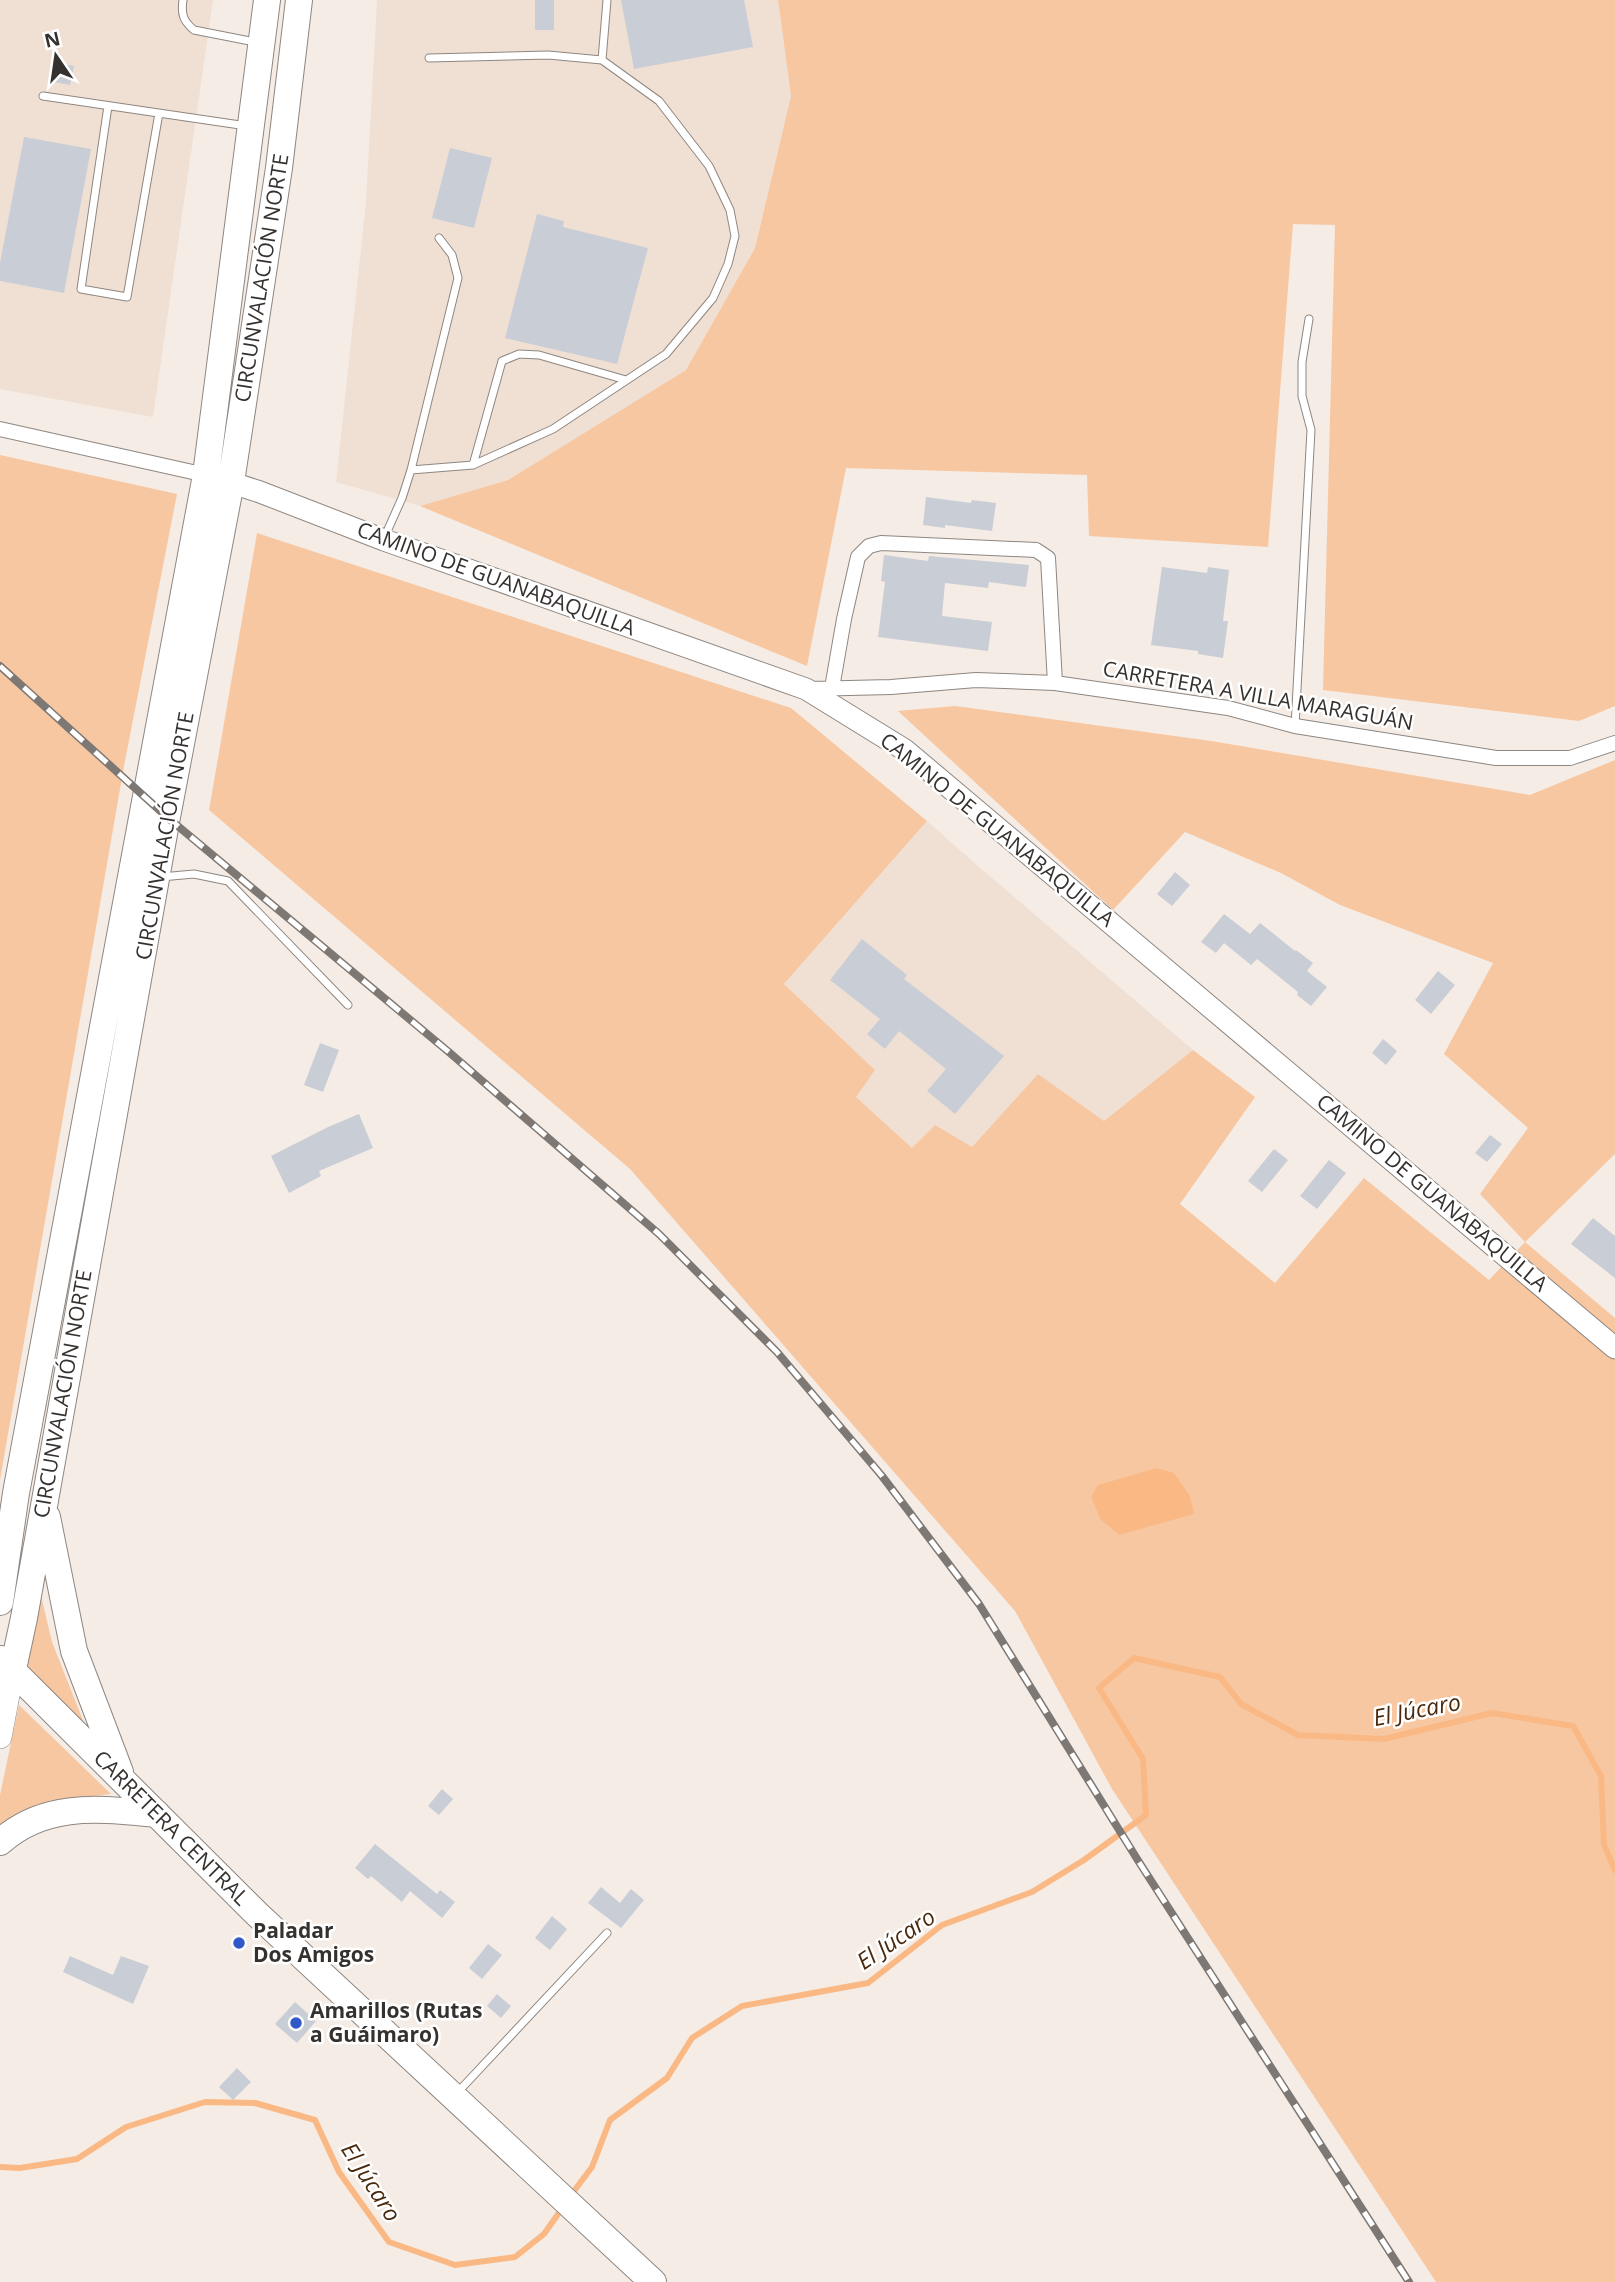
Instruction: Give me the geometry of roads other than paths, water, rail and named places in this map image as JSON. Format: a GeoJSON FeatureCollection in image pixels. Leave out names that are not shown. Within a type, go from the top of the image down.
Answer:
{"type":"FeatureCollection","features":[{"type":"Feature","properties":{"kind":"highway","name":"CIRCUNVALACIÓN NORTE"},"geometry":{"type":"LineString","coordinates":[[0,1602],[16,1493],[206,475],[267,0]]}},
{"type":"Feature","properties":{"kind":"highway","name":"CIRCUNVALACIÓN NORTE"},"geometry":{"type":"LineString","coordinates":[[6,1664],[24,1619],[231,482],[283,133],[299,0]]}},
{"type":"Feature","properties":{"kind":"highway"},"geometry":{"type":"LineString","coordinates":[[251,126],[283,133]]}},
{"type":"Feature","properties":{"kind":"highway"},"geometry":{"type":"LineString","coordinates":[[0,1518],[16,1493]]}},
{"type":"Feature","properties":{"kind":"highway"},"geometry":{"type":"LineString","coordinates":[[44,1501],[74,1651],[123,1780]]}},
{"type":"Feature","properties":{"kind":"highway","name":"CARRETERA CENTRAL"},"geometry":{"type":"LineString","coordinates":[[6,1664],[257,1914],[653,2282]]}},
{"type":"Feature","properties":{"kind":"highway"},"geometry":{"type":"LineString","coordinates":[[0,1842],[14,1830],[45,1816],[87,1808],[157,1814]]}},
{"type":"Feature","properties":{"kind":"main road"},"geometry":{"type":"LineString","coordinates":[[0,1737],[6,1664]]}},
{"type":"Feature","properties":{"kind":"street"},"geometry":{"type":"LineString","coordinates":[[0,429],[206,475]]}},
{"type":"Feature","properties":{"kind":"street","name":"CAMINO DE GUANABAQUILLA"},"geometry":{"type":"LineString","coordinates":[[206,475],[806,689],[905,750],[1615,1348]]}},
{"type":"Feature","properties":{"kind":"street"},"geometry":{"type":"LineString","coordinates":[[832,688],[859,557],[869,546],[881,543],[1036,550],[1048,558],[1055,683]]}},
{"type":"Feature","properties":{"kind":"street","name":"CARRETERA A VILLA MARAGUÁN"},"geometry":{"type":"LineString","coordinates":[[806,689],[891,687],[976,680],[1055,683],[1228,708],[1295,726],[1496,758],[1570,758],[1615,743]]}},
{"type":"Feature","properties":{"kind":"lane"},"geometry":{"type":"LineString","coordinates":[[183,0],[181,13],[186,23],[194,30],[261,44]]}},
{"type":"Feature","properties":{"kind":"lane"},"geometry":{"type":"LineString","coordinates":[[603,60],[607,0]]}},
{"type":"Feature","properties":{"kind":"lane"},"geometry":{"type":"LineString","coordinates":[[411,470],[473,465],[553,429],[666,354],[713,298],[728,264],[735,236],[730,210],[709,166],[659,101],[603,60],[548,55],[429,58]]}},
{"type":"Feature","properties":{"kind":"lane"},"geometry":{"type":"LineString","coordinates":[[43,96],[251,126]]}},
{"type":"Feature","properties":{"kind":"lane"},"geometry":{"type":"LineString","coordinates":[[108,106],[81,289],[127,297],[159,113]]}},
{"type":"Feature","properties":{"kind":"lane"},"geometry":{"type":"LineString","coordinates":[[383,540],[411,470],[458,278],[452,256],[439,238]]}},
{"type":"Feature","properties":{"kind":"lane"},"geometry":{"type":"LineString","coordinates":[[1295,726],[1311,430],[1302,396],[1302,362],[1309,319]]}},
{"type":"Feature","properties":{"kind":"lane"},"geometry":{"type":"LineString","coordinates":[[473,465],[502,361],[519,354],[539,355],[626,380]]}},
{"type":"Feature","properties":{"kind":"lane"},"geometry":{"type":"LineString","coordinates":[[157,877],[194,874],[228,881],[348,1005]]}},
{"type":"Feature","properties":{"kind":"lane"},"geometry":{"type":"LineString","coordinates":[[454,2096],[607,1933]]}},
{"type":"Feature","properties":{"kind":"waterway","name":"El Júcaro"},"geometry":{"type":"LineString","coordinates":[[571,2195],[592,2167],[610,2120],[667,2078],[692,2038],[742,2006],[868,1983],[942,1925],[1032,1892],[1084,1860],[1146,1815],[1143,1759],[1099,1688],[1134,1658],[1220,1677],[1241,1704],[1298,1735],[1384,1739],[1492,1713],[1573,1726],[1601,1776],[1604,1845],[1615,1870]]}},
{"type":"Feature","properties":{"kind":"waterway","name":"El Júcaro"},"geometry":{"type":"LineString","coordinates":[[0,2167],[20,2168],[77,2159],[126,2127],[205,2102],[255,2103],[315,2120],[339,2172],[389,2242],[455,2265],[515,2257],[544,2234],[563,2207]]}},
{"type":"Feature","properties":{"kind":"railway"},"geometry":{"type":"LineString","coordinates":[[0,666],[167,817],[450,1053],[659,1234],[777,1352],[882,1476],[979,1604],[1139,1862],[1409,2282]]}},
{"type":"Feature","properties":{"kind":"place","name":"Paladar Dos Amigos"},"geometry":{"type":"Point","coordinates":[239,1943]}},
{"type":"Feature","properties":{"kind":"place","name":"Amarillos (Rutas a Guáimaro)"},"geometry":{"type":"Point","coordinates":[296,2023]}}]}
